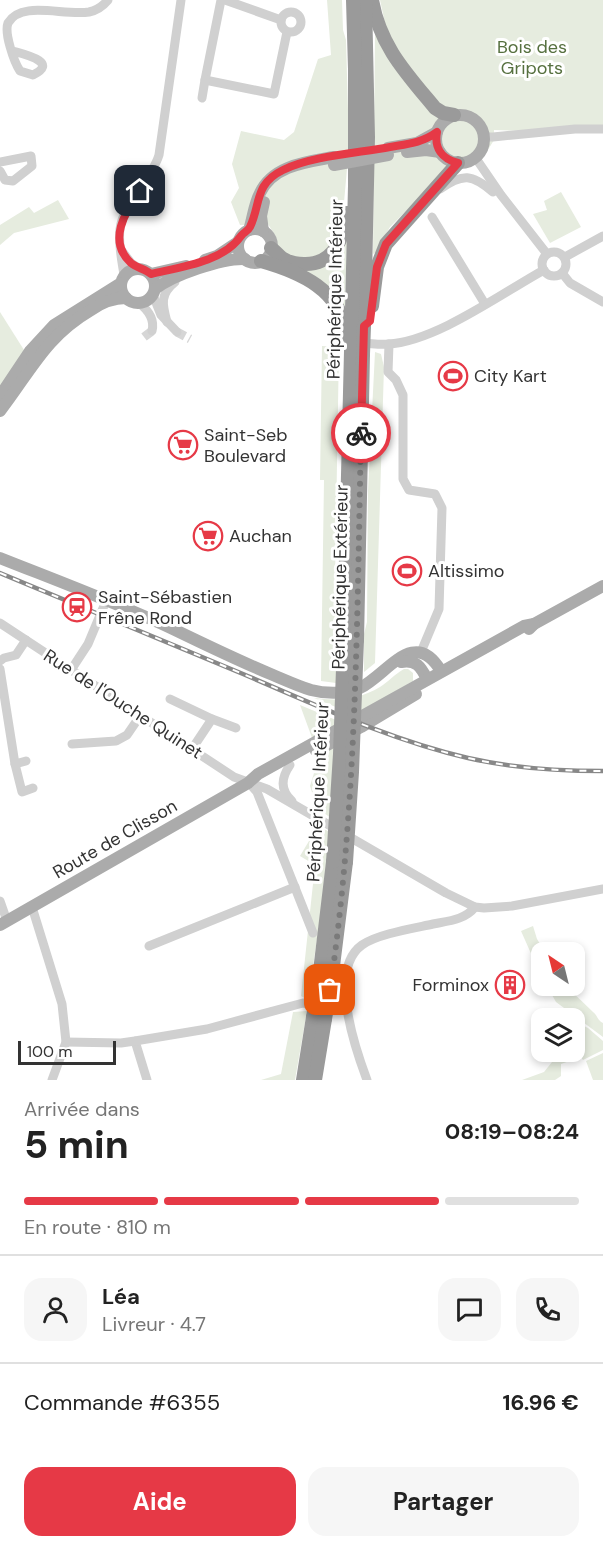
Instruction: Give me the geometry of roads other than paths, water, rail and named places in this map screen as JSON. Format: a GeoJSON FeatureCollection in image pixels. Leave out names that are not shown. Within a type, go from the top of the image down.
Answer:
{"type":"FeatureCollection","features":[{"type":"Feature","properties":{"kind":"highway","name":"Périphérique Intérieur"},"geometry":{"type":"LineString","coordinates":[[303,1080],[324,989],[339,862],[340,764],[350,640],[350,385],[354,342],[355,186],[353,0]]}},
{"type":"Feature","properties":{"kind":"highway","name":"Périphérique Extérieur"},"geometry":{"type":"LineString","coordinates":[[350,640],[354,342],[368,137],[365,0]]}},
{"type":"Feature","properties":{"kind":"highway"},"geometry":{"type":"LineString","coordinates":[[372,0],[380,30],[397,62],[435,108],[453,115]]}},
{"type":"Feature","properties":{"kind":"highway"},"geometry":{"type":"LineString","coordinates":[[261,261],[323,288],[340,312],[354,342],[370,321],[377,267],[386,244],[458,163]]}},
{"type":"Feature","properties":{"kind":"highway"},"geometry":{"type":"LineString","coordinates":[[272,248],[282,258],[299,264],[317,262],[329,256],[342,238],[349,194],[355,186]]}},
{"type":"Feature","properties":{"kind":"highway"},"geometry":{"type":"LineString","coordinates":[[315,1080],[319,1018]]}},
{"type":"Feature","properties":{"kind":"main road"},"geometry":{"type":"LineString","coordinates":[[249,230],[259,195],[274,176],[291,166],[334,161],[417,143],[437,132],[445,120],[453,115],[463,114],[476,120],[482,127],[484,136],[481,150],[475,158],[458,163],[447,159],[440,152],[436,142],[437,132]]}},
{"type":"Feature","properties":{"kind":"main road"},"geometry":{"type":"LineString","coordinates":[[388,151],[440,152]]}},
{"type":"Feature","properties":{"kind":"main road"},"geometry":{"type":"LineString","coordinates":[[0,411],[49,342],[100,304],[126,298],[139,303],[147,301],[167,281],[190,272],[214,264],[245,260],[261,261],[268,256],[272,248],[270,238],[263,231],[261,216],[269,193],[275,185],[292,174],[334,161]]}},
{"type":"Feature","properties":{"kind":"main road"},"geometry":{"type":"LineString","coordinates":[[0,396],[30,351],[49,330],[64,317],[123,279],[131,270],[145,272],[217,256],[238,242],[242,234],[249,230],[263,231]]}},
{"type":"Feature","properties":{"kind":"main road"},"geometry":{"type":"LineString","coordinates":[[238,242],[239,252],[245,260]]}},
{"type":"Feature","properties":{"kind":"main road"},"geometry":{"type":"LineString","coordinates":[[145,272],[155,284],[154,292]]}},
{"type":"Feature","properties":{"kind":"main road"},"geometry":{"type":"LineString","coordinates":[[123,279],[122,291],[126,298]]}},
{"type":"Feature","properties":{"kind":"main road"},"geometry":{"type":"LineString","coordinates":[[0,558],[172,628],[235,659],[304,688],[317,691],[352,691],[368,684],[408,657],[414,658],[421,652],[430,657],[438,676]]}},
{"type":"Feature","properties":{"kind":"main road","name":"Route de Clisson"},"geometry":{"type":"LineString","coordinates":[[248,783],[262,781],[378,717],[381,711],[438,676],[524,626],[534,624],[603,585]]}},
{"type":"Feature","properties":{"kind":"main road"},"geometry":{"type":"LineString","coordinates":[[396,664],[411,661],[438,676]]}},
{"type":"Feature","properties":{"kind":"main road","name":"Route de Clisson"},"geometry":{"type":"LineString","coordinates":[[4,923],[248,783],[258,774],[438,676]]}},
{"type":"Feature","properties":{"kind":"street"},"geometry":{"type":"LineString","coordinates":[[13,51],[6,29],[11,14],[21,5],[36,3],[87,12],[102,7],[108,0]]}},
{"type":"Feature","properties":{"kind":"street"},"geometry":{"type":"LineString","coordinates":[[123,279],[120,228],[127,209],[155,167],[159,155],[181,0]]}},
{"type":"Feature","properties":{"kind":"street"},"geometry":{"type":"LineString","coordinates":[[201,98],[223,0],[281,20]]}},
{"type":"Feature","properties":{"kind":"street"},"geometry":{"type":"LineString","coordinates":[[291,12],[298,14],[302,25],[298,30],[287,32],[283,29],[281,20],[283,16],[291,12]]}},
{"type":"Feature","properties":{"kind":"street"},"geometry":{"type":"LineString","coordinates":[[205,80],[274,98],[287,32]]}},
{"type":"Feature","properties":{"kind":"street"},"geometry":{"type":"LineString","coordinates":[[484,136],[603,129]]}},
{"type":"Feature","properties":{"kind":"street"},"geometry":{"type":"LineString","coordinates":[[0,162],[31,156],[32,166],[13,181],[5,180],[0,171]]}},
{"type":"Feature","properties":{"kind":"street"},"geometry":{"type":"LineString","coordinates":[[475,158],[547,254]]}},
{"type":"Feature","properties":{"kind":"street"},"geometry":{"type":"LineString","coordinates":[[431,195],[455,179],[463,177],[478,179],[501,195]]}},
{"type":"Feature","properties":{"kind":"street"},"geometry":{"type":"LineString","coordinates":[[432,217],[485,304]]}},
{"type":"Feature","properties":{"kind":"street"},"geometry":{"type":"LineString","coordinates":[[565,257],[603,236]]}},
{"type":"Feature","properties":{"kind":"street"},"geometry":{"type":"LineString","coordinates":[[121,249],[131,262],[145,272]]}},
{"type":"Feature","properties":{"kind":"street"},"geometry":{"type":"LineString","coordinates":[[555,252],[565,257],[566,266],[562,273],[552,276],[544,270],[542,262],[547,254],[555,252]]}},
{"type":"Feature","properties":{"kind":"street"},"geometry":{"type":"LineString","coordinates":[[354,342],[389,344],[425,336],[544,270]]}},
{"type":"Feature","properties":{"kind":"street"},"geometry":{"type":"LineString","coordinates":[[167,322],[163,303],[165,290],[190,272]]}},
{"type":"Feature","properties":{"kind":"street"},"geometry":{"type":"LineString","coordinates":[[562,273],[570,283],[603,302]]}},
{"type":"Feature","properties":{"kind":"street"},"geometry":{"type":"LineString","coordinates":[[154,292],[162,315],[177,332]]}},
{"type":"Feature","properties":{"kind":"street"},"geometry":{"type":"LineString","coordinates":[[139,303],[148,311],[153,322],[152,331]]}},
{"type":"Feature","properties":{"kind":"street"},"geometry":{"type":"LineString","coordinates":[[389,344],[388,372],[396,380],[403,395],[402,479],[409,490],[435,494],[442,508],[439,609],[421,652]]}},
{"type":"Feature","properties":{"kind":"street"},"geometry":{"type":"LineString","coordinates":[[22,381],[30,351]]}},
{"type":"Feature","properties":{"kind":"street"},"geometry":{"type":"LineString","coordinates":[[71,670],[88,644],[106,601]]}},
{"type":"Feature","properties":{"kind":"street","name":"Rue de l'Ouche Quinet"},"geometry":{"type":"LineString","coordinates":[[0,623],[234,777],[262,787],[446,893],[475,907]]}},
{"type":"Feature","properties":{"kind":"street"},"geometry":{"type":"LineString","coordinates":[[0,661],[16,655],[26,640]]}},
{"type":"Feature","properties":{"kind":"street"},"geometry":{"type":"LineString","coordinates":[[0,669],[15,764],[22,792],[33,788]]}},
{"type":"Feature","properties":{"kind":"street"},"geometry":{"type":"LineString","coordinates":[[170,699],[236,728]]}},
{"type":"Feature","properties":{"kind":"street"},"geometry":{"type":"LineString","coordinates":[[72,744],[116,741],[128,735],[140,716]]}},
{"type":"Feature","properties":{"kind":"street"},"geometry":{"type":"LineString","coordinates":[[192,749],[212,719]]}},
{"type":"Feature","properties":{"kind":"street"},"geometry":{"type":"LineString","coordinates":[[15,764],[26,761]]}},
{"type":"Feature","properties":{"kind":"street"},"geometry":{"type":"LineString","coordinates":[[290,765],[284,776],[283,786],[288,797],[301,809]]}},
{"type":"Feature","properties":{"kind":"street"},"geometry":{"type":"LineString","coordinates":[[248,783],[257,792],[313,933]]}},
{"type":"Feature","properties":{"kind":"street"},"geometry":{"type":"LineString","coordinates":[[149,946],[295,887]]}},
{"type":"Feature","properties":{"kind":"street"},"geometry":{"type":"LineString","coordinates":[[367,1080],[349,1026],[347,1010],[348,964],[357,948],[365,942],[401,931],[462,918],[475,907],[512,906],[603,889]]}},
{"type":"Feature","properties":{"kind":"street"},"geometry":{"type":"LineString","coordinates":[[0,900],[4,923]]}},
{"type":"Feature","properties":{"kind":"street"},"geometry":{"type":"LineString","coordinates":[[32,907],[62,1004],[66,1042],[52,1080]]}},
{"type":"Feature","properties":{"kind":"street"},"geometry":{"type":"LineString","coordinates":[[66,1042],[135,1041],[207,1029],[303,1003],[347,1010]]}},
{"type":"Feature","properties":{"kind":"street"},"geometry":{"type":"LineString","coordinates":[[135,1041],[147,1080]]}},
{"type":"Feature","properties":{"kind":"tunnel"},"geometry":{"type":"LineString","coordinates":[[144,337],[152,331]]}},
{"type":"Feature","properties":{"kind":"tunnel"},"geometry":{"type":"LineString","coordinates":[[177,332],[190,339]]}},
{"type":"Feature","properties":{"kind":"railway"},"geometry":{"type":"LineString","coordinates":[[0,573],[410,742],[468,758],[518,767],[603,771]]}},
{"type":"Feature","properties":{"kind":"place","name":"City Kart"},"geometry":{"type":"Point","coordinates":[453,376]}},
{"type":"Feature","properties":{"kind":"place","name":"Saint-Seb Boulevard"},"geometry":{"type":"Point","coordinates":[183,445]}},
{"type":"Feature","properties":{"kind":"place","name":"Auchan"},"geometry":{"type":"Point","coordinates":[208,536]}},
{"type":"Feature","properties":{"kind":"place","name":"Altissimo"},"geometry":{"type":"Point","coordinates":[407,571]}},
{"type":"Feature","properties":{"kind":"place","name":"Saint-Sébastien Frêne Rond"},"geometry":{"type":"Point","coordinates":[77,607]}},
{"type":"Feature","properties":{"kind":"place","name":"Forminox"},"geometry":{"type":"Point","coordinates":[510,985]}},
{"type":"Feature","properties":{"kind":"park label","name":"Bois des Gripots"},"geometry":{"type":"Point","coordinates":[532,57]}}]}
